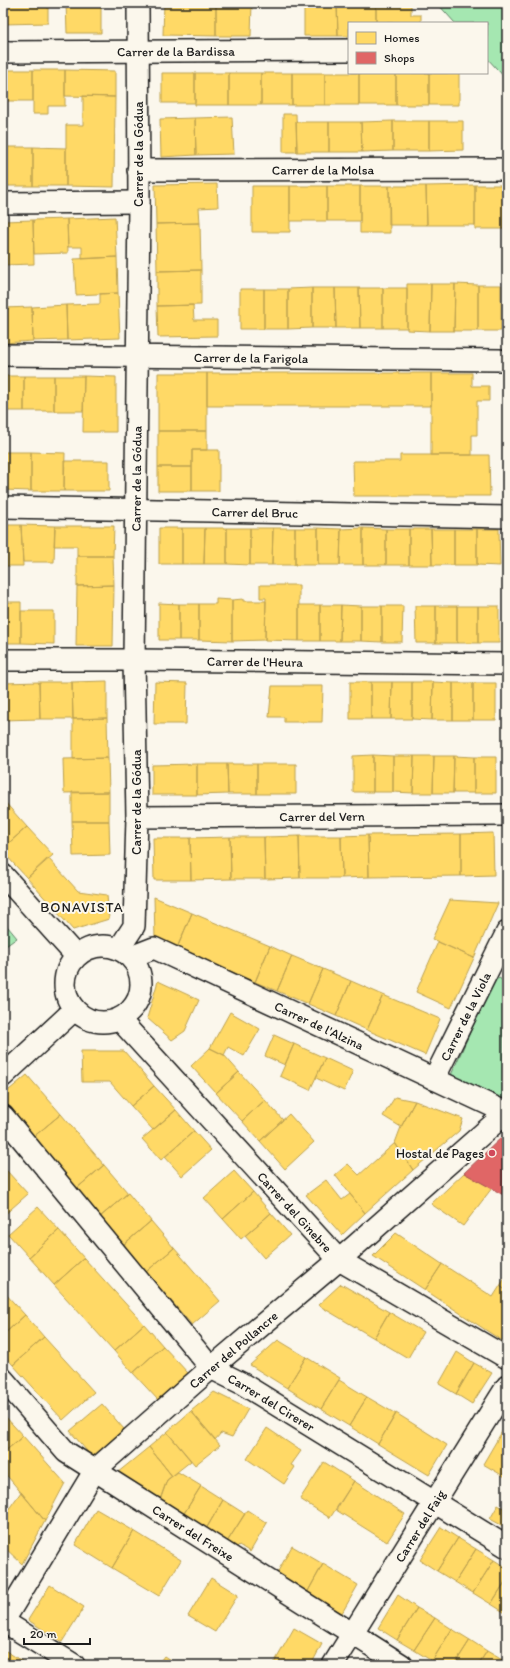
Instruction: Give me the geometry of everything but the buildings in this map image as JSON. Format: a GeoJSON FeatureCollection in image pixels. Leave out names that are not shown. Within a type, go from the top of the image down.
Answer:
{"type":"FeatureCollection","features":[{"type":"Feature","properties":{"kind":"street","name":"Carrer de la Gódua"},"geometry":{"type":"LineString","coordinates":[[125,953],[134,926],[137,817],[134,660],[139,202],[138,3]]}},
{"type":"Feature","properties":{"kind":"street","name":"Carrer de la Bardissa"},"geometry":{"type":"LineString","coordinates":[[3,52],[348,50]]}},
{"type":"Feature","properties":{"kind":"street","name":"Carrer de la Molsa"},"geometry":{"type":"LineString","coordinates":[[138,170],[507,169]]}},
{"type":"Feature","properties":{"kind":"street"},"geometry":{"type":"LineString","coordinates":[[3,203],[139,202]]}},
{"type":"Feature","properties":{"kind":"street","name":"Carrer de la Farigola"},"geometry":{"type":"LineString","coordinates":[[3,355],[137,355],[500,360]]}},
{"type":"Feature","properties":{"kind":"street","name":"Carrer del Bruc"},"geometry":{"type":"LineString","coordinates":[[3,507],[507,517]]}},
{"type":"Feature","properties":{"kind":"street","name":"Carrer de l'Heura"},"geometry":{"type":"LineString","coordinates":[[3,660],[507,664]]}},
{"type":"Feature","properties":{"kind":"street","name":"Carrer del Vern"},"geometry":{"type":"LineString","coordinates":[[137,817],[507,815]]}},
{"type":"Feature","properties":{"kind":"street"},"geometry":{"type":"LineString","coordinates":[[3,875],[76,956]]}},
{"type":"Feature","properties":{"kind":"street","name":"Carrer de la Viola"},"geometry":{"type":"LineString","coordinates":[[434,1079],[507,932]]}},
{"type":"Feature","properties":{"kind":"street"},"geometry":{"type":"LineString","coordinates":[[96,946],[125,953],[140,973],[141,992],[133,1008],[119,1020],[103,1023],[87,1020],[74,1010],[64,992],[65,972],[76,956],[96,946]]}},
{"type":"Feature","properties":{"kind":"street","name":"Carrer de l'Alzina"},"geometry":{"type":"LineString","coordinates":[[125,953],[154,948],[506,1113]]}},
{"type":"Feature","properties":{"kind":"street"},"geometry":{"type":"LineString","coordinates":[[3,1076],[74,1010]]}},
{"type":"Feature","properties":{"kind":"street","name":"Carrer del Ginebre"},"geometry":{"type":"LineString","coordinates":[[119,1020],[339,1260],[507,1358]]}},
{"type":"Feature","properties":{"kind":"street","name":"Carrer del Pollancre"},"geometry":{"type":"LineString","coordinates":[[3,1622],[95,1470],[211,1368],[339,1260],[506,1113]]}},
{"type":"Feature","properties":{"kind":"street","name":"Carrer del Cirerer"},"geometry":{"type":"LineString","coordinates":[[3,1116],[211,1368],[241,1383],[507,1547]]}},
{"type":"Feature","properties":{"kind":"street","name":"Carrer del Freixe"},"geometry":{"type":"LineString","coordinates":[[3,1379],[66,1452],[402,1665]]}},
{"type":"Feature","properties":{"kind":"street","name":"Carrer del Faig"},"geometry":{"type":"LineString","coordinates":[[333,1665],[507,1386]]}},
{"type":"Feature","properties":{"kind":"street"},"geometry":{"type":"LineString","coordinates":[[3,1622],[74,1665]]}},
{"type":"Feature","properties":{"kind":"green space"},"geometry":{"type":"Polygon","coordinates":[[[437,3],[507,3],[507,80],[488,59],[488,22],[454,22],[437,3]]]}},
{"type":"Feature","properties":{"kind":"green space"},"geometry":{"type":"Polygon","coordinates":[[[3,921],[17,938],[3,948],[3,921]]]}},
{"type":"Feature","properties":{"kind":"green space"},"geometry":{"type":"Polygon","coordinates":[[[499,978],[504,981],[503,1101],[451,1075],[493,981],[499,978]]]}},
{"type":"Feature","properties":{"kind":"place","name":"Hostal de Pages"},"geometry":{"type":"Point","coordinates":[492,1153]}},
{"type":"Feature","properties":{"kind":"district","name":"BONAVISTA"},"geometry":{"type":"Point","coordinates":[82,907]}}]}
